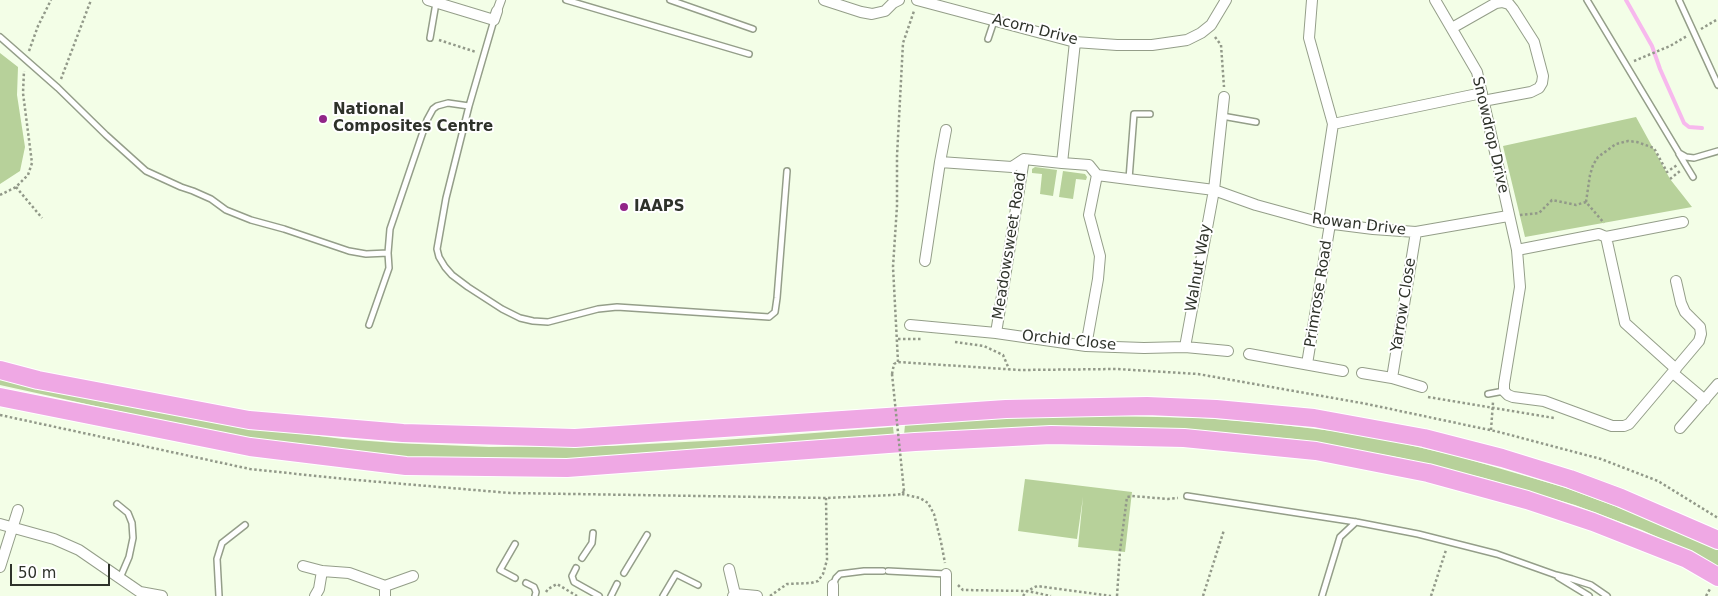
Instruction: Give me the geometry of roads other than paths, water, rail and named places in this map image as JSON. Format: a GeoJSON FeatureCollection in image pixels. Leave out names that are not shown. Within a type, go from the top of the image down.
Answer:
{"type":"FeatureCollection","features":[{"type":"Feature","properties":{"kind":"highway"},"geometry":{"type":"LineString","coordinates":[[0,370],[38,380],[249,420],[413,433],[575,438],[1006,409],[1147,406],[1216,409],[1314,418],[1424,438],[1502,458],[1570,479],[1621,498],[1718,540]]}},
{"type":"Feature","properties":{"kind":"highway"},"geometry":{"type":"LineString","coordinates":[[0,396],[250,447],[406,466],[567,468],[915,442],[1051,435],[1184,438],[1316,450],[1428,473],[1528,500],[1593,522],[1687,559],[1718,577]]}},
{"type":"Feature","properties":{"kind":"highway"},"geometry":{"type":"LineString","coordinates":[[1570,479],[1600,479],[1639,492],[1699,521],[1718,528]]}},
{"type":"Feature","properties":{"kind":"street"},"geometry":{"type":"LineString","coordinates":[[432,1],[496,16],[500,0]]}},
{"type":"Feature","properties":{"kind":"street"},"geometry":{"type":"LineString","coordinates":[[824,0],[872,14],[885,11],[899,0]]}},
{"type":"Feature","properties":{"kind":"street","name":"Acorn Drive"},"geometry":{"type":"LineString","coordinates":[[917,0],[1075,42],[1117,46],[1152,45],[1186,40],[1208,28],[1216,19],[1226,0]]}},
{"type":"Feature","properties":{"kind":"street"},"geometry":{"type":"LineString","coordinates":[[1312,0],[1309,38],[1332,124],[1318,222]]}},
{"type":"Feature","properties":{"kind":"street","name":"Snowdrop Drive"},"geometry":{"type":"LineString","coordinates":[[1435,0],[1477,72],[1517,250],[1520,287],[1504,384],[1499,392]]}},
{"type":"Feature","properties":{"kind":"street"},"geometry":{"type":"LineString","coordinates":[[1332,124],[1483,97],[1531,92],[1542,83],[1543,76],[1534,42],[1509,4],[1496,3],[1452,28]]}},
{"type":"Feature","properties":{"kind":"street"},"geometry":{"type":"LineString","coordinates":[[1062,163],[1075,42]]}},
{"type":"Feature","properties":{"kind":"street"},"geometry":{"type":"LineString","coordinates":[[1214,190],[1224,97]]}},
{"type":"Feature","properties":{"kind":"street"},"geometry":{"type":"LineString","coordinates":[[925,260],[946,130]]}},
{"type":"Feature","properties":{"kind":"street"},"geometry":{"type":"LineString","coordinates":[[940,162],[1012,167],[1024,159]]}},
{"type":"Feature","properties":{"kind":"street","name":"Rowan Drive"},"geometry":{"type":"LineString","coordinates":[[1024,159],[1089,165],[1097,175],[1214,190],[1256,205],[1330,224],[1416,232],[1508,216]]}},
{"type":"Feature","properties":{"kind":"street","name":"Meadowsweet Road"},"geometry":{"type":"LineString","coordinates":[[996,333],[1024,159]]}},
{"type":"Feature","properties":{"kind":"street"},"geometry":{"type":"LineString","coordinates":[[1086,346],[1098,279],[1100,256],[1089,215],[1097,175]]}},
{"type":"Feature","properties":{"kind":"street","name":"Walnut Way"},"geometry":{"type":"LineString","coordinates":[[1185,347],[1214,190]]}},
{"type":"Feature","properties":{"kind":"street"},"geometry":{"type":"LineString","coordinates":[[1517,250],[1598,234],[1610,236],[1684,222]]}},
{"type":"Feature","properties":{"kind":"street","name":"Primrose Road"},"geometry":{"type":"LineString","coordinates":[[1307,364],[1330,224]]}},
{"type":"Feature","properties":{"kind":"street","name":"Yarrow Close"},"geometry":{"type":"LineString","coordinates":[[1392,378],[1416,232]]}},
{"type":"Feature","properties":{"kind":"street"},"geometry":{"type":"LineString","coordinates":[[1610,236],[1625,323],[1705,400]]}},
{"type":"Feature","properties":{"kind":"street"},"geometry":{"type":"LineString","coordinates":[[1499,392],[1513,398],[1544,401],[1612,426],[1624,426],[1634,418],[1699,341],[1700,327],[1685,312],[1676,282]]}},
{"type":"Feature","properties":{"kind":"street","name":"Orchid Close"},"geometry":{"type":"LineString","coordinates":[[910,325],[996,333],[1086,346],[1185,347],[1228,351]]}},
{"type":"Feature","properties":{"kind":"street"},"geometry":{"type":"LineString","coordinates":[[1249,354],[1343,371]]}},
{"type":"Feature","properties":{"kind":"street"},"geometry":{"type":"LineString","coordinates":[[1362,373],[1392,378],[1422,392]]}},
{"type":"Feature","properties":{"kind":"street"},"geometry":{"type":"LineString","coordinates":[[1680,428],[1718,384]]}},
{"type":"Feature","properties":{"kind":"street"},"geometry":{"type":"LineString","coordinates":[[0,567],[18,510]]}},
{"type":"Feature","properties":{"kind":"street"},"geometry":{"type":"LineString","coordinates":[[0,524],[54,539],[79,550],[140,592],[162,596]]}},
{"type":"Feature","properties":{"kind":"street"},"geometry":{"type":"LineString","coordinates":[[303,566],[322,571],[349,573],[385,591],[414,576]]}},
{"type":"Feature","properties":{"kind":"street"},"geometry":{"type":"LineString","coordinates":[[729,569],[734,595],[757,596]]}},
{"type":"Feature","properties":{"kind":"street"},"geometry":{"type":"LineString","coordinates":[[315,596],[319,589],[322,571]]}},
{"type":"Feature","properties":{"kind":"street"},"geometry":{"type":"LineString","coordinates":[[946,596],[951,576]]}},
{"type":"Feature","properties":{"kind":"lane"},"geometry":{"type":"LineString","coordinates":[[566,0],[749,54]]}},
{"type":"Feature","properties":{"kind":"lane"},"geometry":{"type":"LineString","coordinates":[[670,0],[753,29]]}},
{"type":"Feature","properties":{"kind":"lane"},"geometry":{"type":"LineString","coordinates":[[1587,0],[1694,177]]}},
{"type":"Feature","properties":{"kind":"lane"},"geometry":{"type":"LineString","coordinates":[[1679,0],[1718,85]]}},
{"type":"Feature","properties":{"kind":"lane"},"geometry":{"type":"LineString","coordinates":[[430,38],[432,1]]}},
{"type":"Feature","properties":{"kind":"lane"},"geometry":{"type":"LineString","coordinates":[[496,16],[469,106],[437,248],[439,257],[445,267],[468,287],[502,309],[520,318],[548,322],[598,309],[617,307],[769,317],[775,312],[777,298],[787,171]]}},
{"type":"Feature","properties":{"kind":"lane"},"geometry":{"type":"LineString","coordinates":[[988,39],[994,20]]}},
{"type":"Feature","properties":{"kind":"lane"},"geometry":{"type":"LineString","coordinates":[[0,37],[58,88],[146,171],[211,199],[226,210],[251,220],[349,251],[366,254],[388,253]]}},
{"type":"Feature","properties":{"kind":"lane"},"geometry":{"type":"LineString","coordinates":[[369,325],[389,268],[390,229],[427,120],[433,109],[437,106],[448,103],[469,106]]}},
{"type":"Feature","properties":{"kind":"lane"},"geometry":{"type":"LineString","coordinates":[[1129,179],[1134,114],[1150,114]]}},
{"type":"Feature","properties":{"kind":"lane"},"geometry":{"type":"LineString","coordinates":[[1222,116],[1256,122]]}},
{"type":"Feature","properties":{"kind":"lane"},"geometry":{"type":"LineString","coordinates":[[1679,153],[1686,157],[1694,158],[1718,151]]}},
{"type":"Feature","properties":{"kind":"lane"},"geometry":{"type":"LineString","coordinates":[[1488,394],[1499,392]]}},
{"type":"Feature","properties":{"kind":"lane"},"geometry":{"type":"LineString","coordinates":[[1187,496],[1400,530],[1497,554],[1591,585],[1607,596]]}},
{"type":"Feature","properties":{"kind":"lane"},"geometry":{"type":"LineString","coordinates":[[117,504],[128,513],[132,522],[133,538],[129,556],[120,578]]}},
{"type":"Feature","properties":{"kind":"lane"},"geometry":{"type":"LineString","coordinates":[[1322,596],[1340,538],[1356,522]]}},
{"type":"Feature","properties":{"kind":"lane"},"geometry":{"type":"LineString","coordinates":[[218,596],[217,558],[222,543],[245,525]]}},
{"type":"Feature","properties":{"kind":"lane"},"geometry":{"type":"LineString","coordinates":[[582,558],[592,543],[593,533]]}},
{"type":"Feature","properties":{"kind":"lane"},"geometry":{"type":"LineString","coordinates":[[624,573],[647,535]]}},
{"type":"Feature","properties":{"kind":"lane"},"geometry":{"type":"LineString","coordinates":[[514,544],[500,570],[515,578]]}},
{"type":"Feature","properties":{"kind":"lane"},"geometry":{"type":"LineString","coordinates":[[576,568],[572,576],[574,582],[599,596]]}},
{"type":"Feature","properties":{"kind":"lane"},"geometry":{"type":"LineString","coordinates":[[833,591],[836,578],[840,574],[885,571],[951,576]]}},
{"type":"Feature","properties":{"kind":"lane"},"geometry":{"type":"LineString","coordinates":[[663,596],[676,574],[698,585]]}},
{"type":"Feature","properties":{"kind":"lane"},"geometry":{"type":"LineString","coordinates":[[1556,575],[1589,596]]}},
{"type":"Feature","properties":{"kind":"lane"},"geometry":{"type":"LineString","coordinates":[[526,583],[534,587],[535,596]]}},
{"type":"Feature","properties":{"kind":"lane"},"geometry":{"type":"LineString","coordinates":[[611,596],[617,584]]}},
{"type":"Feature","properties":{"kind":"waterway"},"geometry":{"type":"LineString","coordinates":[[1626,0],[1652,46],[1684,123],[1689,127],[1702,128]]}},
{"type":"Feature","properties":{"kind":"place","name":"National Composites Centre"},"geometry":{"type":"Point","coordinates":[323,119]}},
{"type":"Feature","properties":{"kind":"place","name":"IAAPS"},"geometry":{"type":"Point","coordinates":[624,207]}}]}
